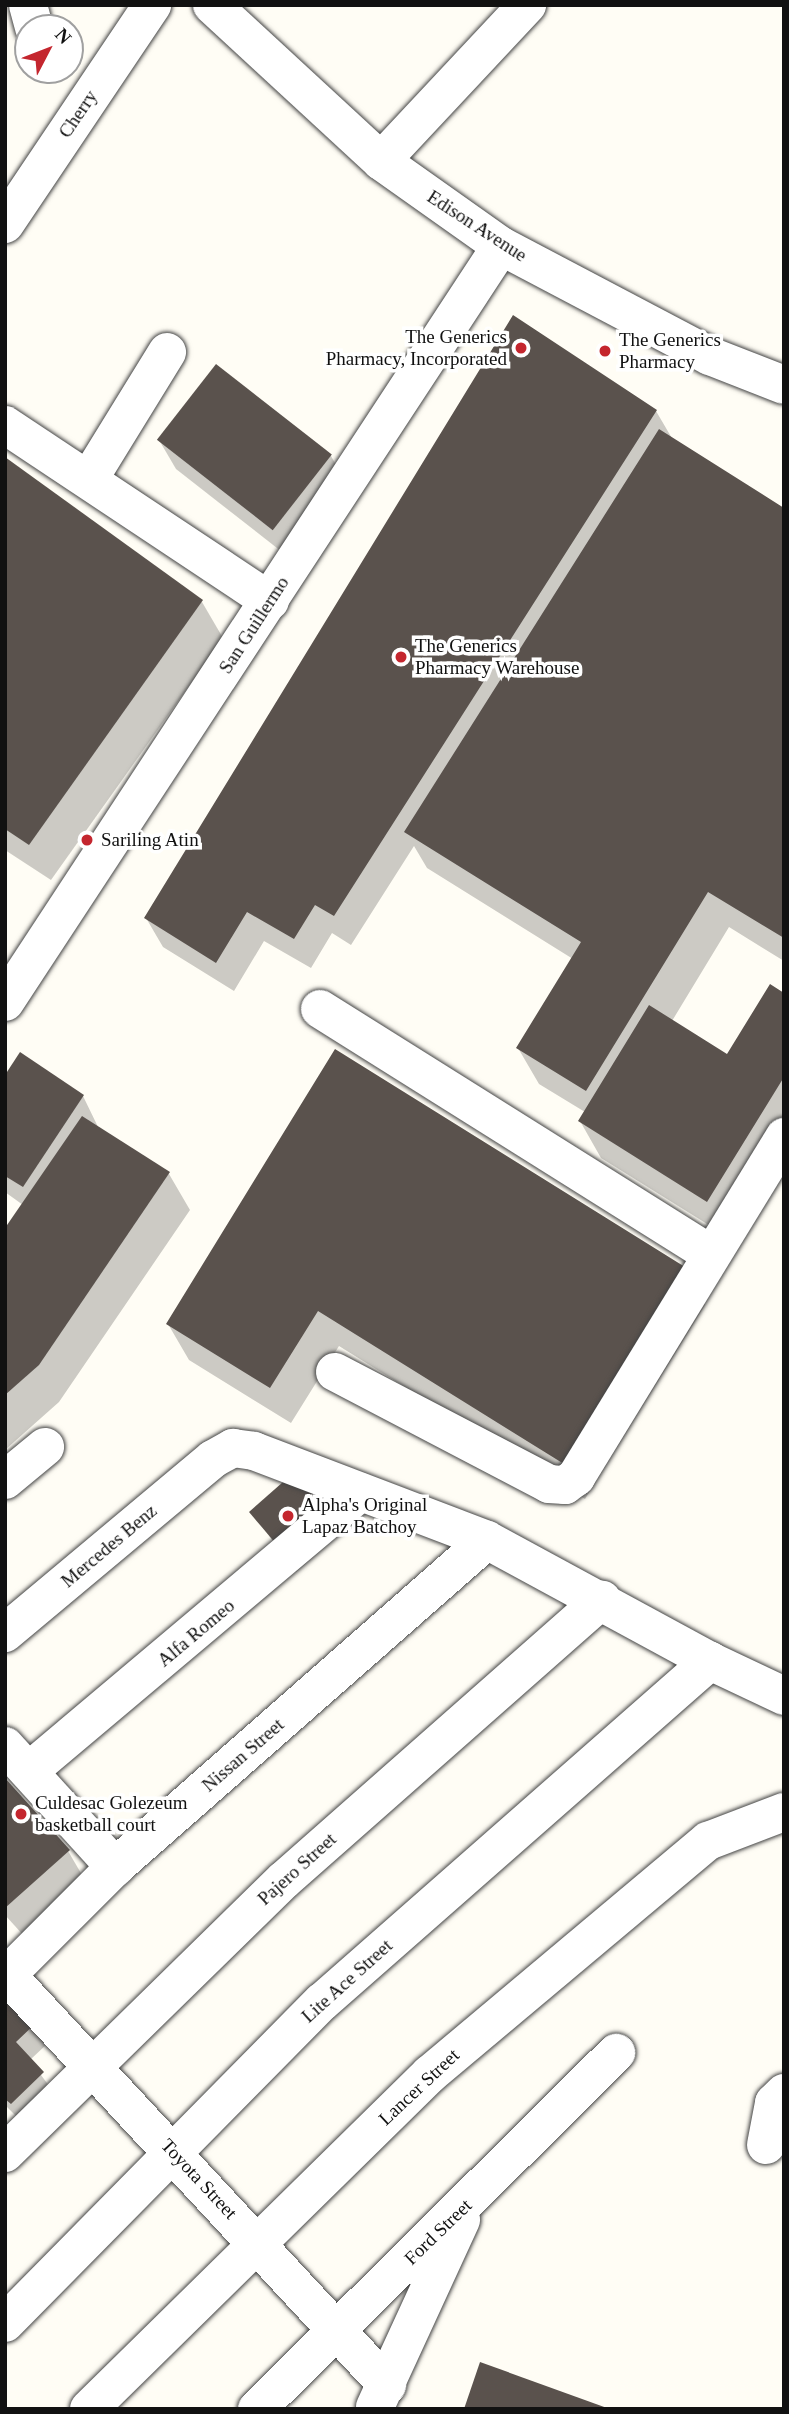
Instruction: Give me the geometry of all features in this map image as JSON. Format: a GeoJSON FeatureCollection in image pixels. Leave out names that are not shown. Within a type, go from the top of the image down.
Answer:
{"type":"FeatureCollection","features":[{"type":"Feature","properties":{"kind":"street","name":"Cherry"},"geometry":{"type":"LineString","coordinates":[[5,224],[152,5]]}},
{"type":"Feature","properties":{"kind":"street","name":"Edison Avenue"},"geometry":{"type":"LineString","coordinates":[[212,5],[381,161],[501,246],[710,355],[784,385]]}},
{"type":"Feature","properties":{"kind":"street"},"geometry":{"type":"LineString","coordinates":[[381,161],[527,5]]}},
{"type":"Feature","properties":{"kind":"street","name":"San Guillermo"},"geometry":{"type":"LineString","coordinates":[[5,1002],[501,246]]}},
{"type":"Feature","properties":{"kind":"street"},"geometry":{"type":"LineString","coordinates":[[89,479],[167,352]]}},
{"type":"Feature","properties":{"kind":"street"},"geometry":{"type":"LineString","coordinates":[[5,425],[270,601]]}},
{"type":"Feature","properties":{"kind":"street"},"geometry":{"type":"LineString","coordinates":[[320,1009],[711,1254]]}},
{"type":"Feature","properties":{"kind":"street"},"geometry":{"type":"LineString","coordinates":[[335,1372],[549,1484],[565,1485],[576,1477],[784,1137]]}},
{"type":"Feature","properties":{"kind":"street"},"geometry":{"type":"LineString","coordinates":[[5,1480],[45,1447]]}},
{"type":"Feature","properties":{"kind":"street","name":"Mercedes Benz"},"geometry":{"type":"LineString","coordinates":[[5,1633],[213,1459],[233,1448],[254,1451],[360,1492]]}},
{"type":"Feature","properties":{"kind":"street"},"geometry":{"type":"LineString","coordinates":[[360,1492],[487,1540],[602,1600],[710,1661],[784,1696]]}},
{"type":"Feature","properties":{"kind":"street","name":"Alfa Romeo"},"geometry":{"type":"LineString","coordinates":[[17,1759],[360,1492]]}},
{"type":"Feature","properties":{"kind":"street","name":"Nissan Street"},"geometry":{"type":"LineString","coordinates":[[6,1975],[115,1867],[487,1540]]}},
{"type":"Feature","properties":{"kind":"street","name":"Pajero Street"},"geometry":{"type":"LineString","coordinates":[[5,2152],[284,1880],[602,1600]]}},
{"type":"Feature","properties":{"kind":"street","name":"Lite Ace Street"},"geometry":{"type":"LineString","coordinates":[[5,2323],[176,2153],[322,2002],[710,1661]]}},
{"type":"Feature","properties":{"kind":"street"},"geometry":{"type":"LineString","coordinates":[[17,1759],[115,1867]]}},
{"type":"Feature","properties":{"kind":"street","name":"Lancer Street"},"geometry":{"type":"LineString","coordinates":[[89,2409],[430,2074],[708,1841],[784,1812]]}},
{"type":"Feature","properties":{"kind":"street","name":"Toyota Street"},"geometry":{"type":"LineString","coordinates":[[6,1975],[176,2153],[336,2329],[380,2397]]}},
{"type":"Feature","properties":{"kind":"street","name":"Ford Street"},"geometry":{"type":"LineString","coordinates":[[257,2409],[470,2201],[616,2053]]}},
{"type":"Feature","properties":{"kind":"street"},"geometry":{"type":"LineString","coordinates":[[766,2145],[774,2103],[784,2093]]}},
{"type":"Feature","properties":{"kind":"street"},"geometry":{"type":"LineString","coordinates":[[380,2397],[470,2201]]}},
{"type":"Feature","properties":{"kind":"building","name":"The Generics Pharmacy Warehouse"},"geometry":{"type":"Polygon","coordinates":[[[513,315],[657,410],[334,916],[315,905],[294,939],[247,912],[216,963],[144,918],[513,315]]]}},
{"type":"Feature","properties":{"kind":"building"},"geometry":{"type":"Polygon","coordinates":[[[216,364],[332,455],[273,530],[157,440],[216,364]]]}},
{"type":"Feature","properties":{"kind":"building"},"geometry":{"type":"Polygon","coordinates":[[[659,429],[784,508],[784,938],[708,892],[586,1091],[516,1048],[581,942],[404,832],[659,429]]]}},
{"type":"Feature","properties":{"kind":"building"},"geometry":{"type":"Polygon","coordinates":[[[5,457],[203,600],[29,845],[5,829],[5,457]]]}},
{"type":"Feature","properties":{"kind":"building"},"geometry":{"type":"Polygon","coordinates":[[[770,984],[784,993],[784,1077],[707,1202],[578,1121],[649,1005],[727,1054],[770,984]]]}},
{"type":"Feature","properties":{"kind":"building"},"geometry":{"type":"Polygon","coordinates":[[[335,1049],[685,1267],[564,1464],[318,1311],[270,1388],[166,1324],[335,1049]]]}},
{"type":"Feature","properties":{"kind":"building"},"geometry":{"type":"Polygon","coordinates":[[[20,1052],[84,1095],[23,1187],[5,1176],[5,1075],[20,1052]]]}},
{"type":"Feature","properties":{"kind":"building"},"geometry":{"type":"Polygon","coordinates":[[[82,1116],[170,1172],[39,1365],[5,1395],[5,1228],[82,1116]]]}},
{"type":"Feature","properties":{"kind":"building","name":"Alpha's Original Lapaz Batchoy"},"geometry":{"type":"Polygon","coordinates":[[[283,1482],[340,1502],[283,1552],[249,1512],[283,1482]]]}},
{"type":"Feature","properties":{"kind":"building","name":"Culdesac Golezeum basketball court"},"geometry":{"type":"Polygon","coordinates":[[[5,1778],[70,1850],[5,1908],[5,1778]]]}},
{"type":"Feature","properties":{"kind":"building"},"geometry":{"type":"Polygon","coordinates":[[[5,1995],[36,2023],[16,2042],[44,2072],[11,2104],[5,2099],[5,1995]]]}},
{"type":"Feature","properties":{"kind":"building"},"geometry":{"type":"Polygon","coordinates":[[[480,2362],[607,2408],[607,2409],[464,2409],[480,2362]]]}},
{"type":"Feature","properties":{"kind":"place","name":"The Generics Pharmacy, Incorporated"},"geometry":{"type":"Point","coordinates":[521,348]}},
{"type":"Feature","properties":{"kind":"place","name":"The Generics Pharmacy"},"geometry":{"type":"Point","coordinates":[605,351]}},
{"type":"Feature","properties":{"kind":"place","name":"The Generics Pharmacy Warehouse"},"geometry":{"type":"Point","coordinates":[401,657]}},
{"type":"Feature","properties":{"kind":"place","name":"Sariling Atin"},"geometry":{"type":"Point","coordinates":[87,840]}},
{"type":"Feature","properties":{"kind":"place","name":"Alpha's Original Lapaz Batchoy"},"geometry":{"type":"Point","coordinates":[288,1516]}},
{"type":"Feature","properties":{"kind":"place","name":"Culdesac Golezeum basketball court"},"geometry":{"type":"Point","coordinates":[21,1814]}}]}
